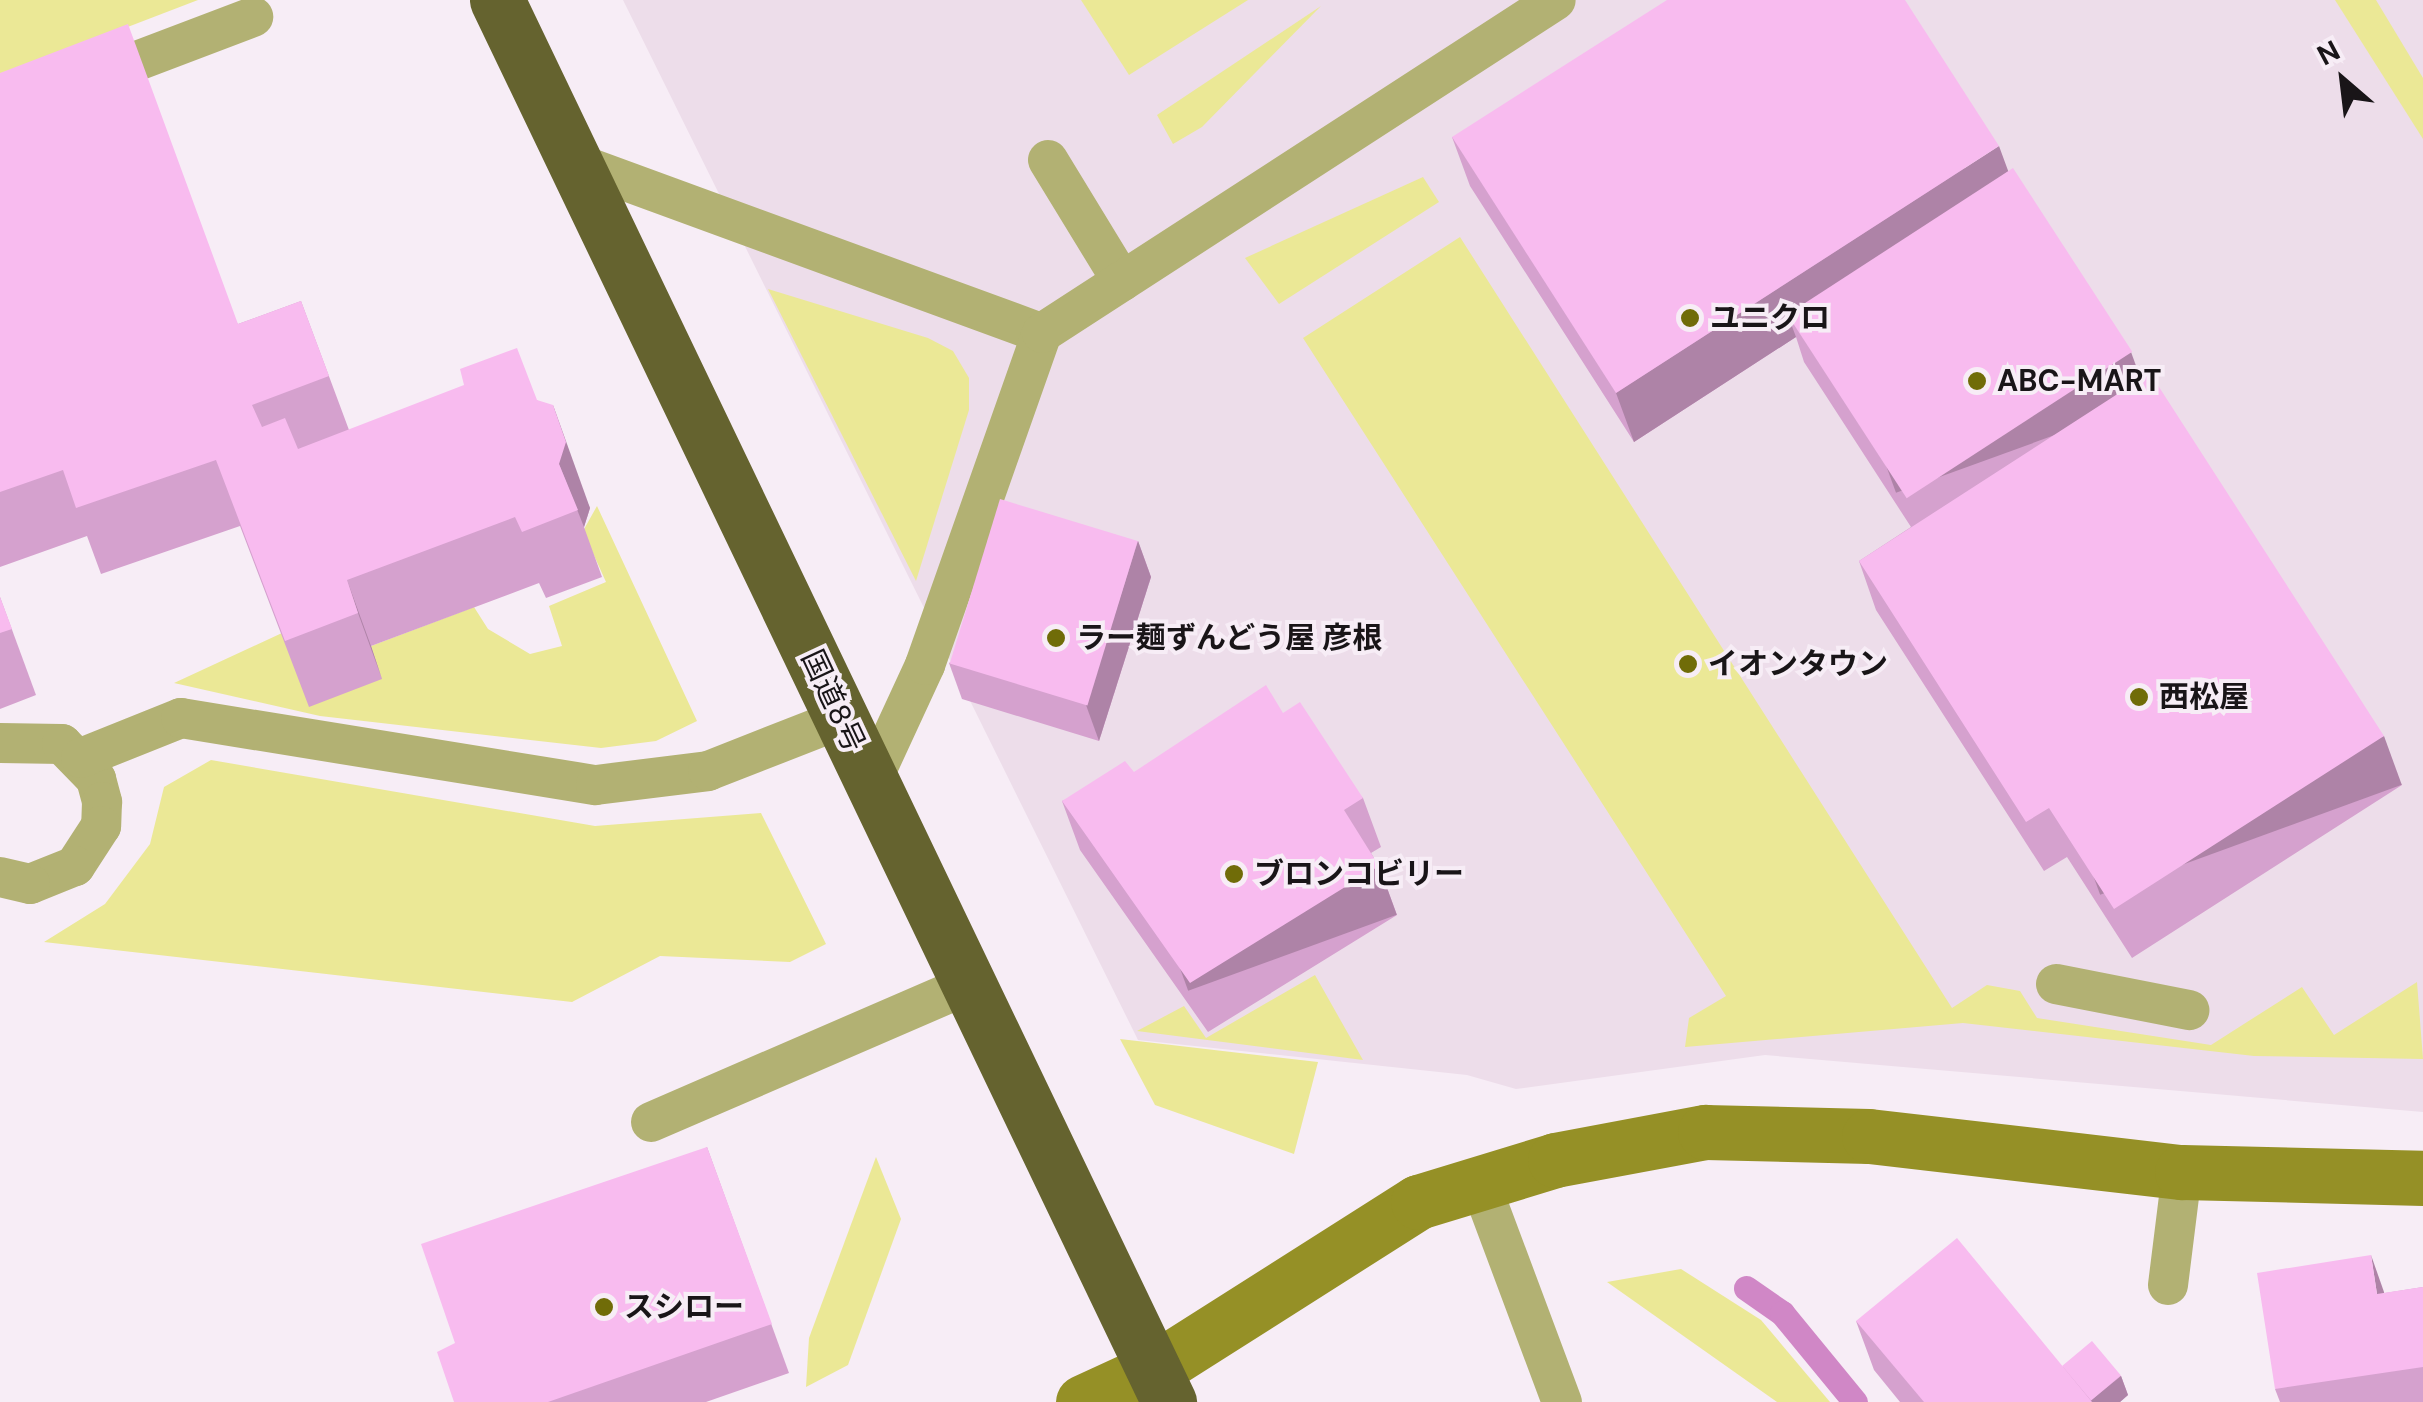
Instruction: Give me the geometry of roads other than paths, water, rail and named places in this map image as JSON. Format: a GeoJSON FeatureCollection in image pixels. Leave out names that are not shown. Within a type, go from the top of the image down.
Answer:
{"type":"FeatureCollection","features":[{"type":"Feature","properties":{"kind":"highway","name":"国道8号"},"geometry":{"type":"LineString","coordinates":[[498,0],[1162,1385]]}},
{"type":"Feature","properties":{"kind":"street"},"geometry":{"type":"LineString","coordinates":[[1083,1402],[1162,1385],[1418,1202],[1480,1183],[1705,1132],[1869,1136],[2182,1172],[2423,1178]]}},
{"type":"Feature","properties":{"kind":"lane"},"geometry":{"type":"LineString","coordinates":[[871,782],[924,665],[1042,334],[1556,0]]}},
{"type":"Feature","properties":{"kind":"lane"},"geometry":{"type":"LineString","coordinates":[[0,113],[253,17]]}},
{"type":"Feature","properties":{"kind":"lane"},"geometry":{"type":"LineString","coordinates":[[1048,160],[1122,281]]}},
{"type":"Feature","properties":{"kind":"lane"},"geometry":{"type":"LineString","coordinates":[[579,164],[1042,334]]}},
{"type":"Feature","properties":{"kind":"lane"},"geometry":{"type":"LineString","coordinates":[[81,758],[181,718],[596,785],[708,771],[841,719]]}},
{"type":"Feature","properties":{"kind":"lane"},"geometry":{"type":"LineString","coordinates":[[0,743],[40,737],[81,758],[102,802],[91,848],[54,878],[0,877]]}},
{"type":"Feature","properties":{"kind":"lane"},"geometry":{"type":"LineString","coordinates":[[651,1122],[967,984]]}},
{"type":"Feature","properties":{"kind":"lane"},"geometry":{"type":"LineString","coordinates":[[2056,984],[2189,1010]]}},
{"type":"Feature","properties":{"kind":"lane"},"geometry":{"type":"LineString","coordinates":[[2168,1286],[2182,1172]]}},
{"type":"Feature","properties":{"kind":"lane"},"geometry":{"type":"LineString","coordinates":[[1480,1183],[1562,1402]]}},
{"type":"Feature","properties":{"kind":"waterway"},"geometry":{"type":"LineString","coordinates":[[1746,1288],[1782,1313],[1855,1402]]}},
{"type":"Feature","properties":{"kind":"place","name":"ユニクロ"},"geometry":{"type":"Point","coordinates":[1690,318]}},
{"type":"Feature","properties":{"kind":"place","name":"ABC-MART"},"geometry":{"type":"Point","coordinates":[1977,381]}},
{"type":"Feature","properties":{"kind":"place","name":"ラー麺ずんどう屋 彦根"},"geometry":{"type":"Point","coordinates":[1056,638]}},
{"type":"Feature","properties":{"kind":"place","name":"イオンタウン"},"geometry":{"type":"Point","coordinates":[1688,664]}},
{"type":"Feature","properties":{"kind":"place","name":"西松屋"},"geometry":{"type":"Point","coordinates":[2139,697]}},
{"type":"Feature","properties":{"kind":"place","name":"ブロンコビリー"},"geometry":{"type":"Point","coordinates":[1234,874]}},
{"type":"Feature","properties":{"kind":"place","name":"スシロー"},"geometry":{"type":"Point","coordinates":[604,1307]}}]}
